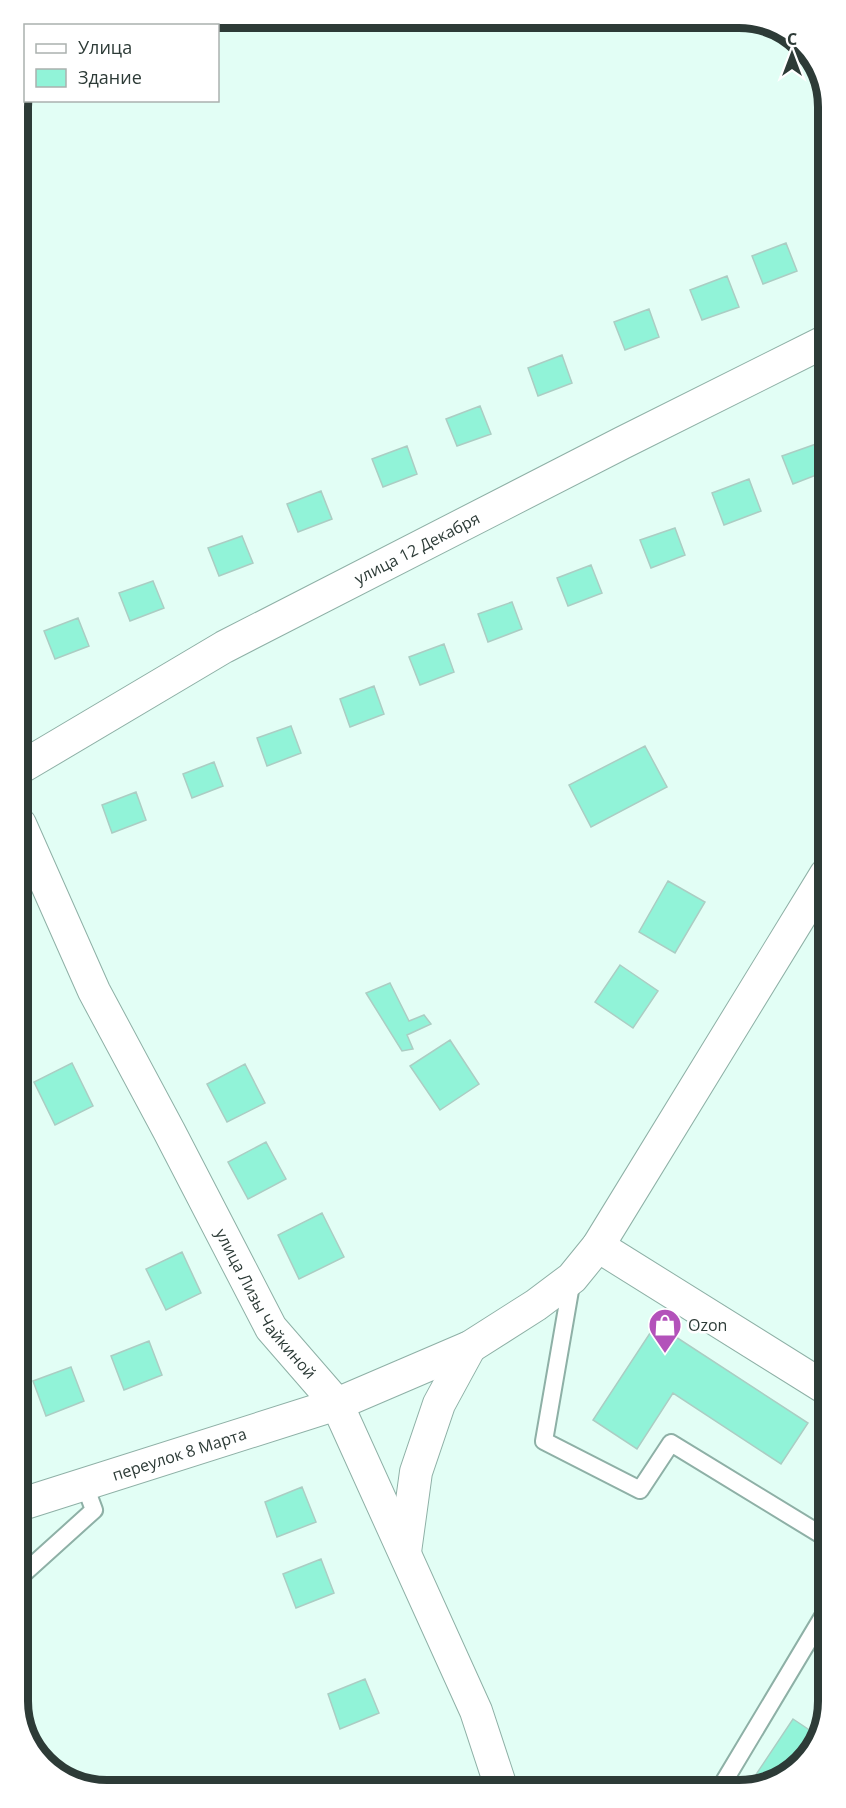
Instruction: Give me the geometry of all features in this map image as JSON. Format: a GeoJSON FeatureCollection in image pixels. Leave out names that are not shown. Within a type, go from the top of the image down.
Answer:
{"type":"FeatureCollection","features":[{"type":"Feature","properties":{"kind":"street","name":"улица 12 Декабря"},"geometry":{"type":"LineString","coordinates":[[29,763],[224,647],[818,345]]}},
{"type":"Feature","properties":{"kind":"street","name":"улица Лизы Чайкиной"},"geometry":{"type":"LineString","coordinates":[[29,843],[94,991],[271,1328],[338,1404],[476,1711],[499,1780]]}},
{"type":"Feature","properties":{"kind":"street","name":"переулок 8 Марта"},"geometry":{"type":"LineString","coordinates":[[28,1502],[338,1404],[470,1347],[536,1305],[572,1278],[598,1246],[818,885]]}},
{"type":"Feature","properties":{"kind":"street"},"geometry":{"type":"LineString","coordinates":[[598,1246],[818,1383]]}},
{"type":"Feature","properties":{"kind":"street"},"geometry":{"type":"LineString","coordinates":[[405,1552],[416,1472],[439,1404],[470,1347]]}},
{"type":"Feature","properties":{"kind":"lane"},"geometry":{"type":"LineString","coordinates":[[572,1278],[544,1441],[640,1490],[671,1443],[818,1533]]}},
{"type":"Feature","properties":{"kind":"lane"},"geometry":{"type":"LineString","coordinates":[[28,1570],[94,1510],[84,1484]]}},
{"type":"Feature","properties":{"kind":"lane"},"geometry":{"type":"LineString","coordinates":[[725,1780],[818,1625]]}},
{"type":"Feature","properties":{"kind":"building"},"geometry":{"type":"Polygon","coordinates":[[[786,243],[797,271],[763,284],[752,256],[786,243]]]}},
{"type":"Feature","properties":{"kind":"building"},"geometry":{"type":"Polygon","coordinates":[[[727,276],[739,307],[702,320],[690,290],[727,276]]]}},
{"type":"Feature","properties":{"kind":"building"},"geometry":{"type":"Polygon","coordinates":[[[649,309],[659,337],[625,350],[614,322],[649,309]]]}},
{"type":"Feature","properties":{"kind":"building"},"geometry":{"type":"Polygon","coordinates":[[[562,355],[572,383],[538,396],[528,368],[562,355]]]}},
{"type":"Feature","properties":{"kind":"building"},"geometry":{"type":"Polygon","coordinates":[[[480,406],[491,434],[457,446],[446,419],[480,406]]]}},
{"type":"Feature","properties":{"kind":"building"},"geometry":{"type":"Polygon","coordinates":[[[816,444],[818,474],[793,484],[782,456],[816,444]]]}},
{"type":"Feature","properties":{"kind":"building"},"geometry":{"type":"Polygon","coordinates":[[[407,446],[417,474],[383,487],[372,459],[407,446]]]}},
{"type":"Feature","properties":{"kind":"building"},"geometry":{"type":"Polygon","coordinates":[[[749,479],[761,511],[724,525],[712,493],[749,479]]]}},
{"type":"Feature","properties":{"kind":"building"},"geometry":{"type":"Polygon","coordinates":[[[321,491],[332,519],[298,532],[287,504],[321,491]]]}},
{"type":"Feature","properties":{"kind":"building"},"geometry":{"type":"Polygon","coordinates":[[[675,528],[685,555],[651,568],[640,540],[675,528]]]}},
{"type":"Feature","properties":{"kind":"building"},"geometry":{"type":"Polygon","coordinates":[[[242,536],[253,563],[219,576],[208,548],[242,536]]]}},
{"type":"Feature","properties":{"kind":"building"},"geometry":{"type":"Polygon","coordinates":[[[591,565],[602,593],[568,606],[557,578],[591,565]]]}},
{"type":"Feature","properties":{"kind":"building"},"geometry":{"type":"Polygon","coordinates":[[[153,581],[164,608],[130,621],[119,593],[153,581]]]}},
{"type":"Feature","properties":{"kind":"building"},"geometry":{"type":"Polygon","coordinates":[[[512,602],[522,629],[488,642],[478,614],[512,602]]]}},
{"type":"Feature","properties":{"kind":"building"},"geometry":{"type":"Polygon","coordinates":[[[78,618],[89,646],[55,659],[44,631],[78,618]]]}},
{"type":"Feature","properties":{"kind":"building"},"geometry":{"type":"Polygon","coordinates":[[[444,644],[454,672],[420,685],[409,657],[444,644]]]}},
{"type":"Feature","properties":{"kind":"building"},"geometry":{"type":"Polygon","coordinates":[[[374,686],[384,714],[350,727],[340,699],[374,686]]]}},
{"type":"Feature","properties":{"kind":"building"},"geometry":{"type":"Polygon","coordinates":[[[291,726],[301,753],[267,766],[257,738],[291,726]]]}},
{"type":"Feature","properties":{"kind":"building"},"geometry":{"type":"Polygon","coordinates":[[[645,746],[667,787],[591,827],[569,785],[645,746]]]}},
{"type":"Feature","properties":{"kind":"building"},"geometry":{"type":"Polygon","coordinates":[[[214,762],[223,786],[192,798],[183,774],[214,762]]]}},
{"type":"Feature","properties":{"kind":"building"},"geometry":{"type":"Polygon","coordinates":[[[136,792],[146,820],[112,833],[102,805],[136,792]]]}},
{"type":"Feature","properties":{"kind":"building"},"geometry":{"type":"Polygon","coordinates":[[[668,881],[705,902],[675,953],[639,932],[668,881]]]}},
{"type":"Feature","properties":{"kind":"building"},"geometry":{"type":"Polygon","coordinates":[[[620,965],[658,991],[633,1028],[595,1002],[620,965]]]}},
{"type":"Feature","properties":{"kind":"building"},"geometry":{"type":"Polygon","coordinates":[[[390,983],[409,1021],[424,1015],[431,1024],[407,1035],[413,1049],[402,1051],[366,993],[390,983]]]}},
{"type":"Feature","properties":{"kind":"building"},"geometry":{"type":"Polygon","coordinates":[[[450,1040],[479,1084],[440,1110],[410,1066],[450,1040]]]}},
{"type":"Feature","properties":{"kind":"building"},"geometry":{"type":"Polygon","coordinates":[[[72,1063],[93,1106],[55,1125],[34,1082],[72,1063]]]}},
{"type":"Feature","properties":{"kind":"building"},"geometry":{"type":"Polygon","coordinates":[[[245,1064],[265,1103],[227,1122],[207,1084],[245,1064]]]}},
{"type":"Feature","properties":{"kind":"building"},"geometry":{"type":"Polygon","coordinates":[[[266,1142],[286,1179],[248,1199],[228,1162],[266,1142]]]}},
{"type":"Feature","properties":{"kind":"building"},"geometry":{"type":"Polygon","coordinates":[[[322,1213],[344,1257],[299,1279],[278,1235],[322,1213]]]}},
{"type":"Feature","properties":{"kind":"building"},"geometry":{"type":"Polygon","coordinates":[[[182,1252],[201,1293],[166,1310],[146,1269],[182,1252]]]}},
{"type":"Feature","properties":{"kind":"building"},"geometry":{"type":"Polygon","coordinates":[[[656,1324],[808,1423],[781,1464],[673,1393],[637,1449],[593,1420],[656,1324]]]}},
{"type":"Feature","properties":{"kind":"building"},"geometry":{"type":"Polygon","coordinates":[[[149,1341],[162,1375],[124,1390],[111,1356],[149,1341]]]}},
{"type":"Feature","properties":{"kind":"building"},"geometry":{"type":"Polygon","coordinates":[[[71,1367],[84,1401],[46,1416],[33,1381],[71,1367]]]}},
{"type":"Feature","properties":{"kind":"building"},"geometry":{"type":"Polygon","coordinates":[[[302,1487],[316,1522],[277,1537],[265,1502],[302,1487]]]}},
{"type":"Feature","properties":{"kind":"building"},"geometry":{"type":"Polygon","coordinates":[[[321,1559],[334,1593],[296,1608],[283,1574],[321,1559]]]}},
{"type":"Feature","properties":{"kind":"building"},"geometry":{"type":"Polygon","coordinates":[[[365,1679],[379,1713],[340,1729],[328,1694],[365,1679]]]}},
{"type":"Feature","properties":{"kind":"building"},"geometry":{"type":"Polygon","coordinates":[[[793,1719],[811,1731],[804,1744],[787,1763],[754,1778],[793,1719]]]}},
{"type":"Feature","properties":{"kind":"place","name":"Ozon"},"geometry":{"type":"Point","coordinates":[665,1354]}}]}
